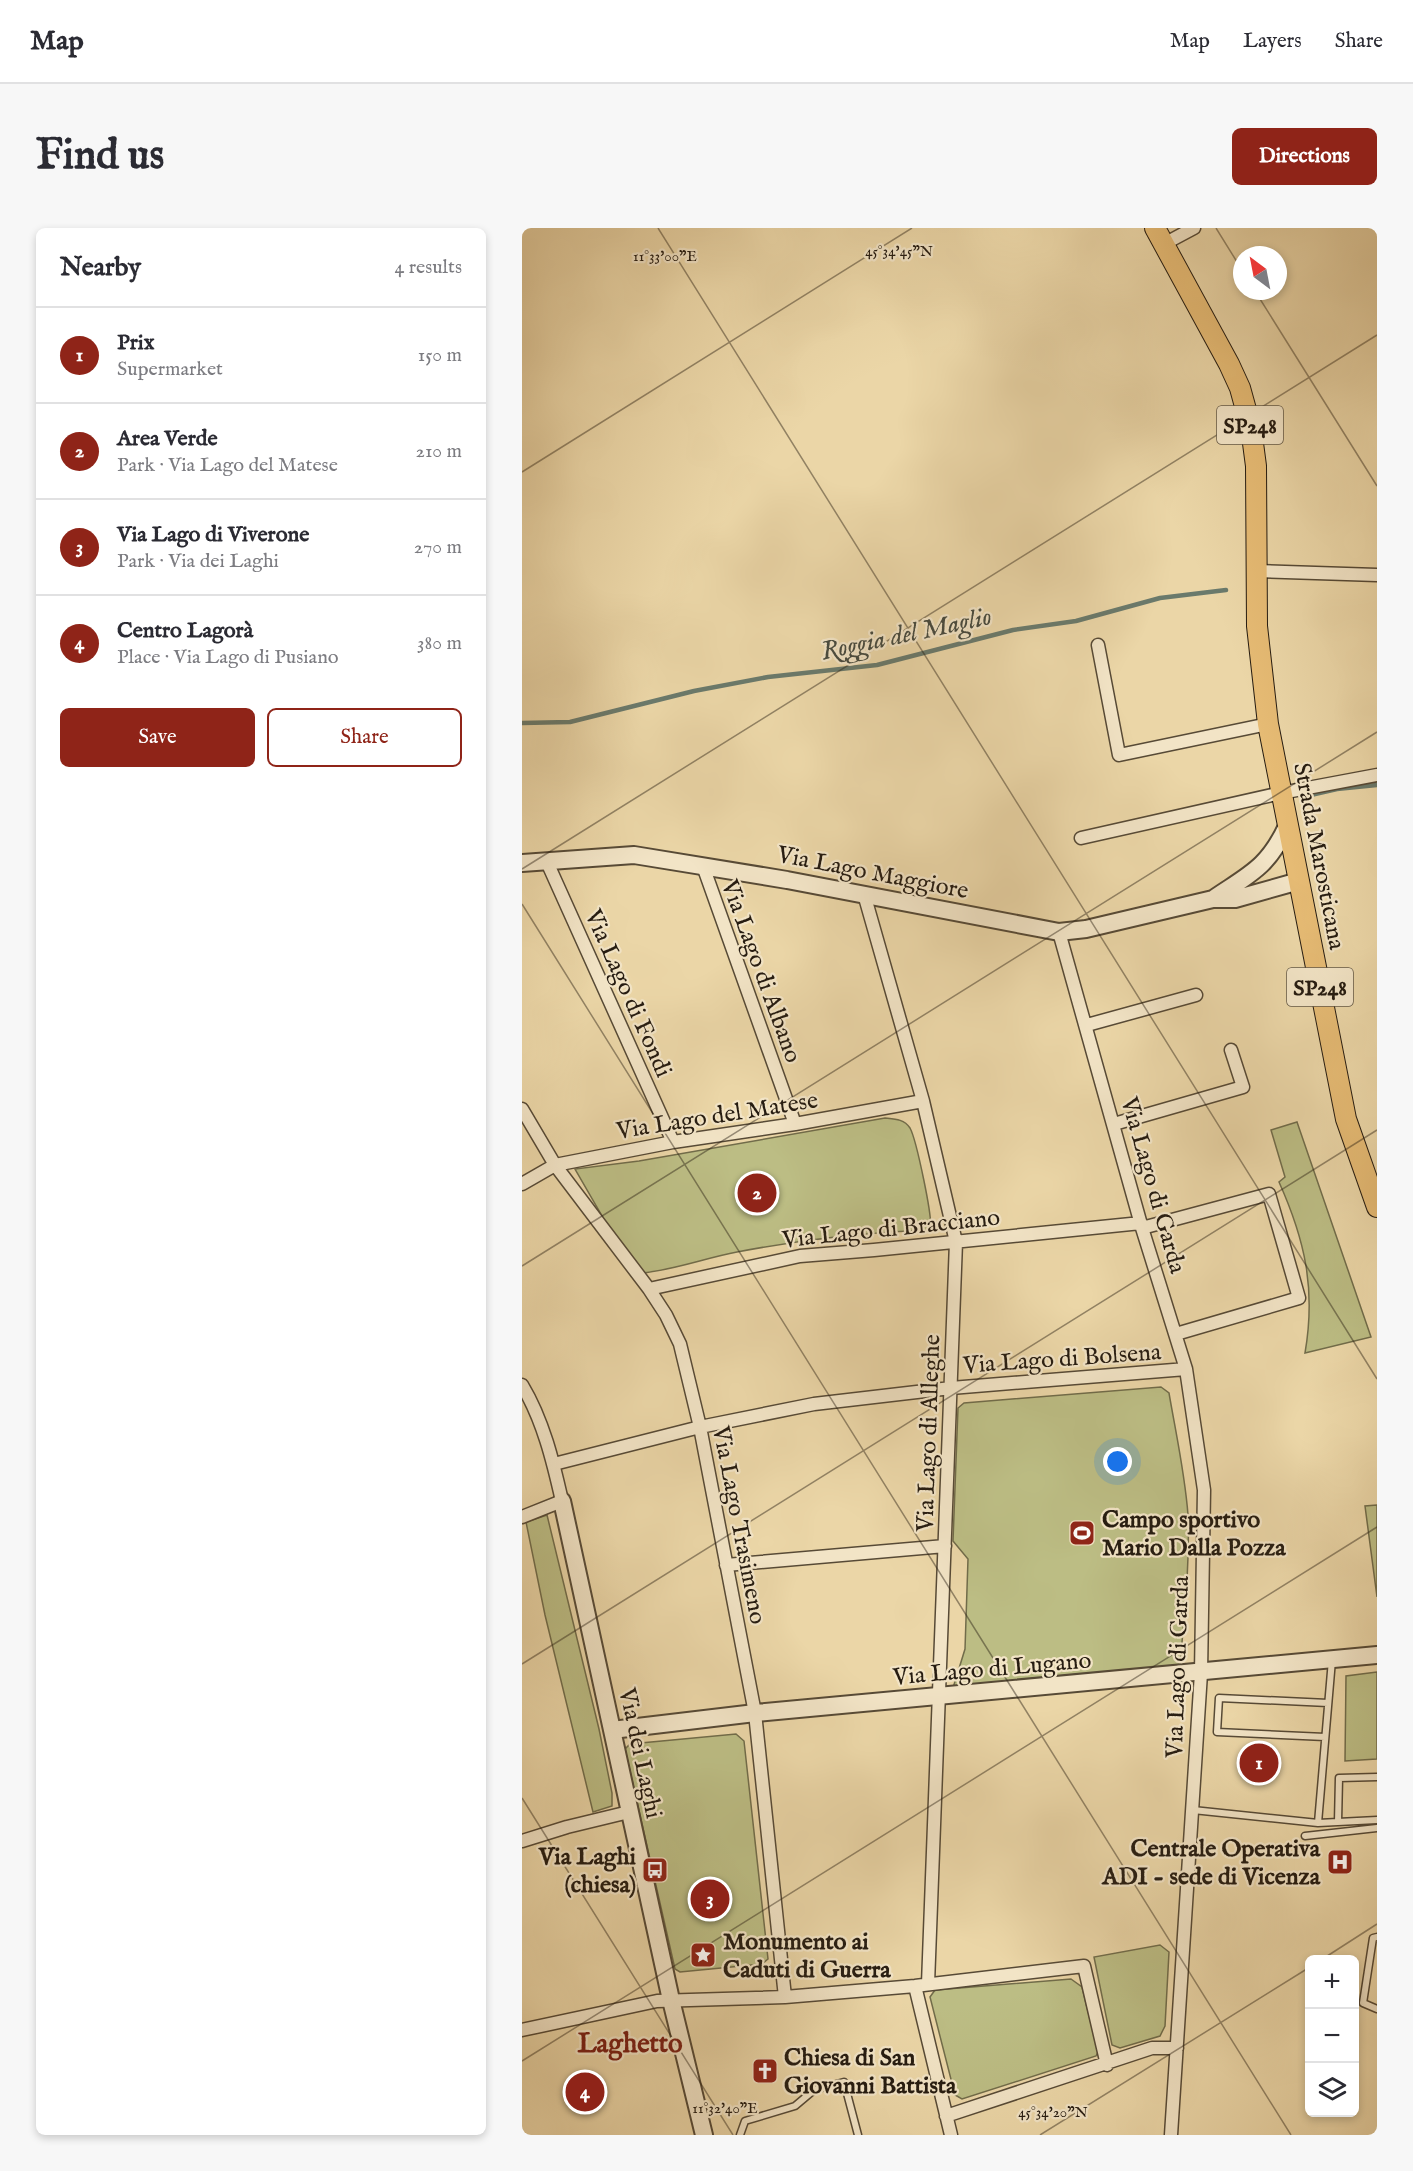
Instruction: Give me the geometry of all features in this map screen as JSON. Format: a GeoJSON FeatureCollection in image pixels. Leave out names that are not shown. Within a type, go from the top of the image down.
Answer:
{"type":"FeatureCollection","features":[{"type":"Feature","properties":{"kind":"main road","name":"Strada Marosticana"},"geometry":{"type":"LineString","coordinates":[[1160,236],[1215,335],[1236,380],[1247,412],[1256,466],[1257,626],[1268,724],[1346,1119],[1377,1207]]}},
{"type":"Feature","properties":{"kind":"street","name":"Strada Marosticana"},"geometry":{"type":"LineString","coordinates":[[1160,236],[1194,228]]}},
{"type":"Feature","properties":{"kind":"street"},"geometry":{"type":"LineString","coordinates":[[1257,571],[1377,575]]}},
{"type":"Feature","properties":{"kind":"street"},"geometry":{"type":"LineString","coordinates":[[1098,645],[1119,755],[1268,724]]}},
{"type":"Feature","properties":{"kind":"street"},"geometry":{"type":"LineString","coordinates":[[1081,838],[1281,793],[1377,776]]}},
{"type":"Feature","properties":{"kind":"street","name":"Via Lago Maggiore"},"geometry":{"type":"LineString","coordinates":[[1213,899],[1258,869],[1274,852],[1287,826]]}},
{"type":"Feature","properties":{"kind":"street","name":"Via Lago Maggiore"},"geometry":{"type":"LineString","coordinates":[[522,863],[634,855],[864,894],[1059,932],[1086,929],[1213,899],[1235,899],[1299,881]]}},
{"type":"Feature","properties":{"kind":"street","name":"Via Lago di Fondi"},"geometry":{"type":"LineString","coordinates":[[547,862],[673,1142]]}},
{"type":"Feature","properties":{"kind":"street","name":"Via Lago di Albano"},"geometry":{"type":"LineString","coordinates":[[703,866],[795,1124]]}},
{"type":"Feature","properties":{"kind":"street","name":"Via Lago di Alleghe"},"geometry":{"type":"LineString","coordinates":[[864,894],[923,1101],[956,1242],[928,1984]]}},
{"type":"Feature","properties":{"kind":"street","name":"Via Lago di Garda"},"geometry":{"type":"LineString","coordinates":[[1059,932],[1087,1025],[1141,1226],[1176,1334],[1185,1370],[1204,1490],[1201,1673],[1171,2135]]}},
{"type":"Feature","properties":{"kind":"street"},"geometry":{"type":"LineString","coordinates":[[1087,1025],[1196,995]]}},
{"type":"Feature","properties":{"kind":"street"},"geometry":{"type":"LineString","coordinates":[[1114,1124],[1243,1088],[1232,1050]]}},
{"type":"Feature","properties":{"kind":"street","name":"Via Lago del Matese"},"geometry":{"type":"LineString","coordinates":[[522,1184],[555,1165],[673,1142],[795,1124],[923,1101]]}},
{"type":"Feature","properties":{"kind":"street","name":"Via Lago Trasimeno"},"geometry":{"type":"LineString","coordinates":[[522,1109],[555,1165],[649,1289],[666,1315],[680,1344],[700,1427],[755,1713],[785,1997]]}},
{"type":"Feature","properties":{"kind":"street","name":"Via Lago di Bracciano"},"geometry":{"type":"LineString","coordinates":[[649,1289],[800,1256],[1141,1226],[1269,1194],[1299,1298],[1176,1334]]}},
{"type":"Feature","properties":{"kind":"street","name":"Via Lago di Bolsena"},"geometry":{"type":"LineString","coordinates":[[554,1464],[700,1427],[814,1404],[951,1388],[1185,1370]]}},
{"type":"Feature","properties":{"kind":"street","name":"Via dei Laghi"},"geometry":{"type":"LineString","coordinates":[[522,1385],[533,1403],[554,1464],[671,2000],[704,2135]]}},
{"type":"Feature","properties":{"kind":"street"},"geometry":{"type":"LineString","coordinates":[[522,1517],[562,1501]]}},
{"type":"Feature","properties":{"kind":"street"},"geometry":{"type":"LineString","coordinates":[[726,1565],[945,1546]]}},
{"type":"Feature","properties":{"kind":"street","name":"Via Lago di Lugano"},"geometry":{"type":"LineString","coordinates":[[612,1730],[755,1713],[1377,1655]]}},
{"type":"Feature","properties":{"kind":"street"},"geometry":{"type":"LineString","coordinates":[[522,1841],[629,1812]]}},
{"type":"Feature","properties":{"kind":"street"},"geometry":{"type":"LineString","coordinates":[[522,2030],[650,2002],[785,1997],[915,1986],[1084,1966],[1107,2065]]}},
{"type":"Feature","properties":{"kind":"street"},"geometry":{"type":"LineString","coordinates":[[915,1986],[951,2135]]}},
{"type":"Feature","properties":{"kind":"street"},"geometry":{"type":"LineString","coordinates":[[946,2116],[1152,2049],[1177,2048]]}},
{"type":"Feature","properties":{"kind":"lane"},"geometry":{"type":"LineString","coordinates":[[1318,1823],[1332,1660]]}},
{"type":"Feature","properties":{"kind":"lane"},"geometry":{"type":"LineString","coordinates":[[1325,1737],[1217,1732],[1219,1698],[1328,1703]]}},
{"type":"Feature","properties":{"kind":"lane"},"geometry":{"type":"LineString","coordinates":[[1338,1822],[1340,1778],[1377,1777]]}},
{"type":"Feature","properties":{"kind":"lane"},"geometry":{"type":"LineString","coordinates":[[1192,1810],[1318,1823],[1377,1820]]}},
{"type":"Feature","properties":{"kind":"lane"},"geometry":{"type":"LineString","coordinates":[[1305,1836],[1377,1828]]}},
{"type":"Feature","properties":{"kind":"lane"},"geometry":{"type":"LineString","coordinates":[[1377,1937],[1373,1938],[1363,2003],[1377,2009]]}},
{"type":"Feature","properties":{"kind":"lane"},"geometry":{"type":"LineString","coordinates":[[740,2135],[745,2121],[795,2106],[814,2090],[843,2082],[858,2135]]}},
{"type":"Feature","properties":{"kind":"green space"},"geometry":{"type":"Polygon","coordinates":[[[885,1118],[902,1121],[910,1128],[924,1180],[931,1223],[930,1230],[833,1237],[785,1244],[642,1273],[620,1247],[575,1169],[639,1161],[885,1118]]]}},
{"type":"Feature","properties":{"kind":"green space"},"geometry":{"type":"Polygon","coordinates":[[[1297,1122],[1371,1337],[1305,1353],[1309,1307],[1306,1265],[1296,1224],[1279,1182],[1285,1177],[1271,1130],[1297,1122]]]}},
{"type":"Feature","properties":{"kind":"green space"},"geometry":{"type":"Polygon","coordinates":[[[1161,1387],[1169,1393],[1183,1469],[1188,1515],[1187,1572],[1180,1666],[953,1688],[965,1649],[968,1559],[953,1541],[958,1408],[964,1403],[1161,1387]]]}},
{"type":"Feature","properties":{"kind":"green space"},"geometry":{"type":"Polygon","coordinates":[[[1377,1505],[1377,1597],[1365,1506],[1377,1505]]]}},
{"type":"Feature","properties":{"kind":"green space"},"geometry":{"type":"Polygon","coordinates":[[[547,1515],[599,1729],[612,1793],[612,1806],[593,1812],[545,1615],[526,1522],[547,1515]]]}},
{"type":"Feature","properties":{"kind":"green space"},"geometry":{"type":"Polygon","coordinates":[[[1377,1672],[1377,1759],[1345,1761],[1346,1676],[1377,1672]]]}},
{"type":"Feature","properties":{"kind":"green space"},"geometry":{"type":"Polygon","coordinates":[[[736,1734],[744,1741],[768,1959],[762,1964],[680,1972],[675,1969],[625,1749],[630,1744],[736,1734]]]}},
{"type":"Feature","properties":{"kind":"green space"},"geometry":{"type":"Polygon","coordinates":[[[1160,1945],[1169,1952],[1165,2026],[1160,2036],[1120,2048],[1112,2045],[1094,1957],[1160,1945]]]}},
{"type":"Feature","properties":{"kind":"green space"},"geometry":{"type":"Polygon","coordinates":[[[1071,1979],[1082,1987],[1098,2052],[1096,2056],[962,2099],[955,2095],[930,1997],[935,1990],[1071,1979]]]}},
{"type":"Feature","properties":{"kind":"waterway","name":"Roggia del Maglio"},"geometry":{"type":"LineString","coordinates":[[522,723],[570,722],[694,691],[768,677],[877,665],[1013,630],[1076,621],[1160,598],[1226,590]]}},
{"type":"Feature","properties":{"kind":"waterway","name":"Roggia del Maglio"},"geometry":{"type":"LineString","coordinates":[[1302,797],[1337,789],[1377,785]]}},
{"type":"Feature","properties":{"kind":"place","name":"Area Verde"},"geometry":{"type":"Point","coordinates":[757,1193]}},
{"type":"Feature","properties":{"kind":"place","name":"Campo sportivo Mario Dalla Pozza"},"geometry":{"type":"Point","coordinates":[1082,1533]}},
{"type":"Feature","properties":{"kind":"place","name":"Prix"},"geometry":{"type":"Point","coordinates":[1259,1763]}},
{"type":"Feature","properties":{"kind":"place","name":"Centrale Operativa ADI - sede di Vicenza"},"geometry":{"type":"Point","coordinates":[1340,1862]}},
{"type":"Feature","properties":{"kind":"place","name":"Via Laghi (chiesa)"},"geometry":{"type":"Point","coordinates":[655,1870]}},
{"type":"Feature","properties":{"kind":"place","name":"Via Lago di Viverone"},"geometry":{"type":"Point","coordinates":[710,1899]}},
{"type":"Feature","properties":{"kind":"place","name":"Monumento ai Caduti di Guerra"},"geometry":{"type":"Point","coordinates":[703,1955]}},
{"type":"Feature","properties":{"kind":"place","name":"Chiesa di San Giovanni Battista"},"geometry":{"type":"Point","coordinates":[765,2071]}},
{"type":"Feature","properties":{"kind":"place","name":"Centro Lagorà"},"geometry":{"type":"Point","coordinates":[585,2092]}},
{"type":"Feature","properties":{"kind":"district","name":"Laghetto"},"geometry":{"type":"Point","coordinates":[630,2043]}}]}
